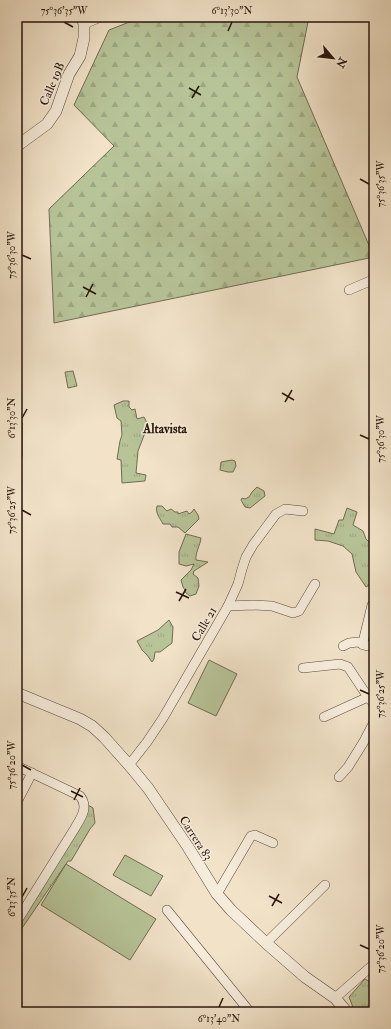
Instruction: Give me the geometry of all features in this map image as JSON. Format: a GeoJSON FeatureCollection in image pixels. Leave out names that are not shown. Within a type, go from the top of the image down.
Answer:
{"type":"FeatureCollection","features":[{"type":"Feature","properties":{"kind":"street"},"geometry":{"type":"LineString","coordinates":[[83,21],[101,17]]}},
{"type":"Feature","properties":{"kind":"street","name":"Calle 19B"},"geometry":{"type":"LineString","coordinates":[[17,146],[47,124],[56,111],[69,74],[80,56],[84,38],[83,21]]}},
{"type":"Feature","properties":{"kind":"street"},"geometry":{"type":"LineString","coordinates":[[349,290],[370,281],[374,283]]}},
{"type":"Feature","properties":{"kind":"street"},"geometry":{"type":"LineString","coordinates":[[17,425],[17,454]]}},
{"type":"Feature","properties":{"kind":"street","name":"Calle 21"},"geometry":{"type":"LineString","coordinates":[[129,765],[163,718],[228,606],[238,584],[246,557],[253,545],[276,514],[285,509],[303,511]]}},
{"type":"Feature","properties":{"kind":"street"},"geometry":{"type":"LineString","coordinates":[[228,606],[272,606],[293,613],[298,611],[315,584]]}},
{"type":"Feature","properties":{"kind":"street"},"geometry":{"type":"LineString","coordinates":[[363,645],[371,620],[372,604],[374,604]]}},
{"type":"Feature","properties":{"kind":"street"},"geometry":{"type":"LineString","coordinates":[[343,646],[349,643],[358,642],[368,646],[374,644]]}},
{"type":"Feature","properties":{"kind":"street"},"geometry":{"type":"LineString","coordinates":[[303,668],[340,664],[348,667],[371,700],[324,717]]}},
{"type":"Feature","properties":{"kind":"street","name":"Carrera 83"},"geometry":{"type":"LineString","coordinates":[[17,693],[92,726],[129,765],[148,788],[217,894],[235,915],[305,977],[335,998],[347,1012]]}},
{"type":"Feature","properties":{"kind":"street"},"geometry":{"type":"LineString","coordinates":[[339,777],[348,767],[374,722]]}},
{"type":"Feature","properties":{"kind":"street"},"geometry":{"type":"LineString","coordinates":[[17,766],[80,796],[84,805],[83,814],[75,828],[17,921]]}},
{"type":"Feature","properties":{"kind":"street"},"geometry":{"type":"LineString","coordinates":[[17,802],[32,772]]}},
{"type":"Feature","properties":{"kind":"street"},"geometry":{"type":"LineString","coordinates":[[217,894],[251,836],[255,835],[273,843]]}},
{"type":"Feature","properties":{"kind":"street"},"geometry":{"type":"LineString","coordinates":[[266,943],[325,885]]}},
{"type":"Feature","properties":{"kind":"street"},"geometry":{"type":"LineString","coordinates":[[167,910],[250,1012]]}},
{"type":"Feature","properties":{"kind":"street"},"geometry":{"type":"LineString","coordinates":[[335,998],[374,964]]}},
{"type":"Feature","properties":{"kind":"green space"},"geometry":{"type":"Polygon","coordinates":[[[142,17],[309,17],[297,77],[374,257],[54,323],[49,209],[114,146],[74,105],[109,30],[142,17]]]}},
{"type":"Feature","properties":{"kind":"green space"},"geometry":{"type":"Polygon","coordinates":[[[73,371],[77,386],[68,388],[65,372],[73,371]]]}},
{"type":"Feature","properties":{"kind":"green space"},"geometry":{"type":"Polygon","coordinates":[[[123,401],[129,401],[129,407],[132,410],[135,409],[137,419],[144,417],[148,425],[138,451],[136,473],[146,475],[145,481],[122,483],[121,460],[117,459],[122,435],[121,421],[117,418],[114,405],[123,401]]]}},
{"type":"Feature","properties":{"kind":"green space"},"geometry":{"type":"Polygon","coordinates":[[[232,460],[235,461],[236,466],[233,472],[220,470],[221,462],[232,460]]]}},
{"type":"Feature","properties":{"kind":"green space"},"geometry":{"type":"Polygon","coordinates":[[[257,487],[264,491],[265,496],[250,508],[245,507],[241,500],[242,498],[245,499],[249,497],[257,487]]]}},
{"type":"Feature","properties":{"kind":"green space"},"geometry":{"type":"Polygon","coordinates":[[[157,506],[162,506],[167,511],[171,509],[178,512],[178,514],[187,511],[189,514],[194,509],[199,519],[185,533],[178,527],[172,527],[170,524],[163,524],[157,513],[157,506]]]}},
{"type":"Feature","properties":{"kind":"green space"},"geometry":{"type":"Polygon","coordinates":[[[347,508],[357,512],[353,525],[363,531],[366,539],[371,544],[374,541],[374,582],[366,587],[356,572],[352,554],[343,546],[328,541],[315,540],[315,529],[334,534],[339,520],[343,520],[347,508]]]}},
{"type":"Feature","properties":{"kind":"green space"},"geometry":{"type":"Polygon","coordinates":[[[186,534],[201,538],[196,560],[208,562],[194,571],[193,574],[198,578],[199,586],[196,594],[190,596],[185,592],[181,580],[191,570],[194,564],[186,566],[179,564],[179,552],[186,534]]]}},
{"type":"Feature","properties":{"kind":"green space"},"geometry":{"type":"Polygon","coordinates":[[[169,620],[173,627],[172,643],[160,652],[155,652],[152,662],[137,641],[158,630],[169,620]]]}},
{"type":"Feature","properties":{"kind":"green space"},"geometry":{"type":"Polygon","coordinates":[[[209,660],[237,674],[216,716],[188,703],[209,660]]]}},
{"type":"Feature","properties":{"kind":"green space"},"geometry":{"type":"Polygon","coordinates":[[[88,805],[93,808],[95,823],[71,861],[68,861],[18,934],[17,923],[88,805]]]}},
{"type":"Feature","properties":{"kind":"green space"},"geometry":{"type":"Polygon","coordinates":[[[125,855],[163,876],[151,896],[113,875],[125,855]]]}},
{"type":"Feature","properties":{"kind":"green space"},"geometry":{"type":"Polygon","coordinates":[[[66,864],[156,919],[130,960],[41,905],[66,864]]]}},
{"type":"Feature","properties":{"kind":"green space"},"geometry":{"type":"Polygon","coordinates":[[[365,979],[374,984],[374,1012],[356,1012],[349,997],[365,979]]]}},
{"type":"Feature","properties":{"kind":"district","name":"Altavista"},"geometry":{"type":"Point","coordinates":[165,428]}}]}
